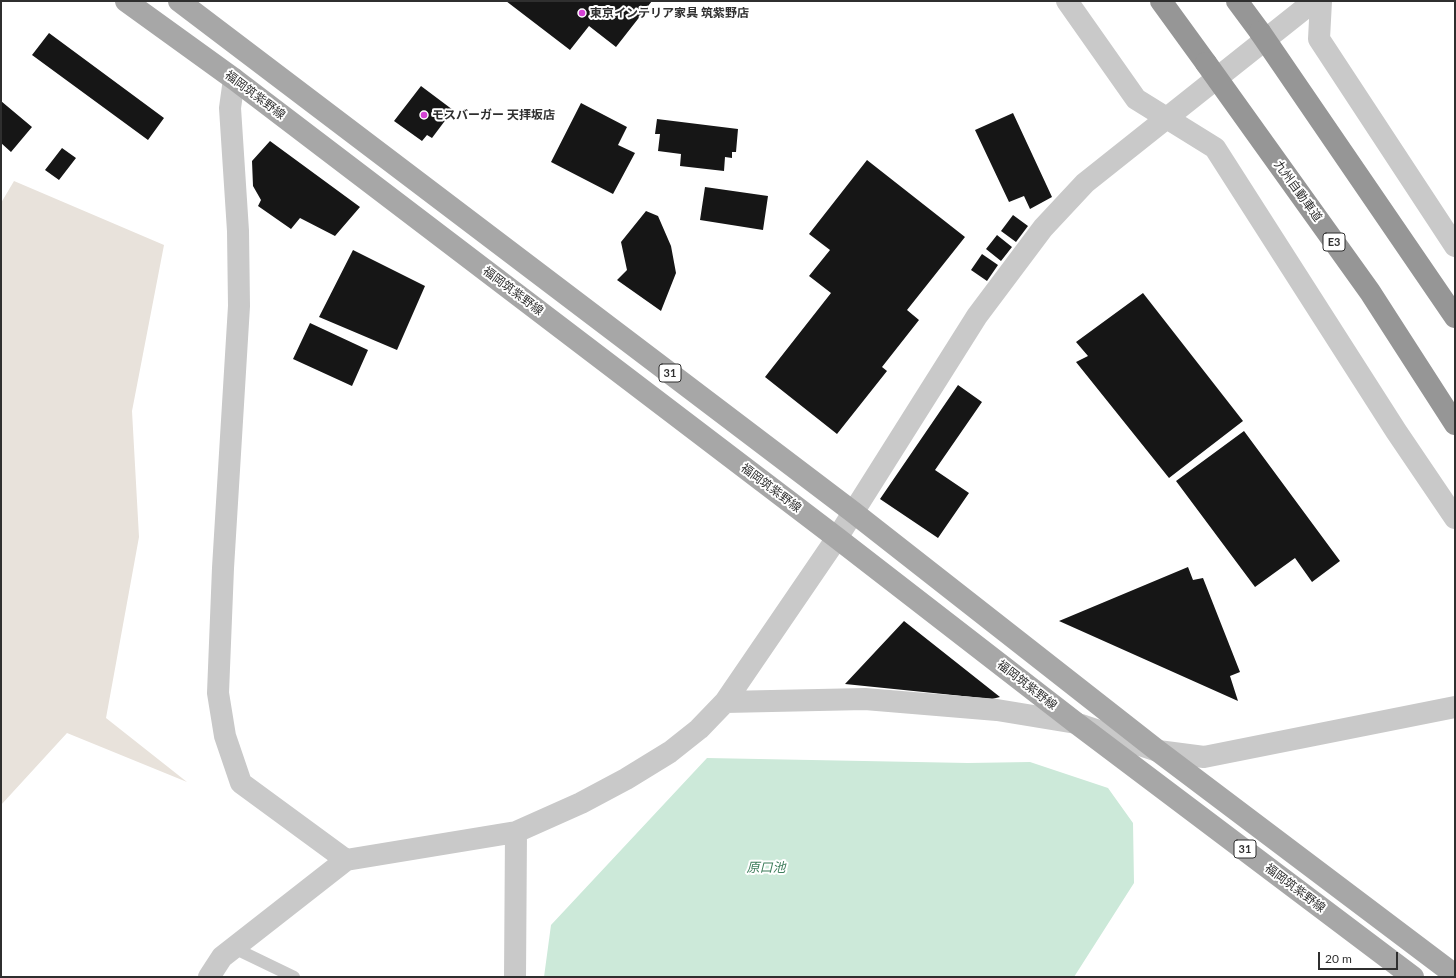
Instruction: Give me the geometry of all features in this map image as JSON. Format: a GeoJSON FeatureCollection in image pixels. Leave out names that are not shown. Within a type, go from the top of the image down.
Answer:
{"type":"FeatureCollection","features":[{"type":"Feature","properties":{"kind":"highway","name":"九州自動車道"},"geometry":{"type":"LineString","coordinates":[[1161,1],[1370,292],[1455,424]]}},
{"type":"Feature","properties":{"kind":"highway"},"geometry":{"type":"LineString","coordinates":[[1237,1],[1260,32],[1455,317]]}},
{"type":"Feature","properties":{"kind":"main road","name":"福岡筑紫野線"},"geometry":{"type":"LineString","coordinates":[[126,1],[234,79],[837,538],[1076,723],[1413,977]]}},
{"type":"Feature","properties":{"kind":"main road","name":"31"},"geometry":{"type":"LineString","coordinates":[[179,1],[853,512],[1158,751],[1455,975]]}},
{"type":"Feature","properties":{"kind":"street"},"geometry":{"type":"LineString","coordinates":[[1067,1],[1136,99],[1215,148],[1396,431],[1455,518]]}},
{"type":"Feature","properties":{"kind":"street"},"geometry":{"type":"LineString","coordinates":[[209,977],[222,957],[346,860],[516,832],[581,803],[657,759],[699,729],[725,702],[837,538],[977,316],[1043,228],[1085,183],[1314,1]]}},
{"type":"Feature","properties":{"kind":"street"},"geometry":{"type":"LineString","coordinates":[[1321,1],[1319,39],[1455,246]]}},
{"type":"Feature","properties":{"kind":"street"},"geometry":{"type":"LineString","coordinates":[[234,79],[230,108],[238,231],[239,306],[223,561],[218,693],[225,736],[241,783],[346,860]]}},
{"type":"Feature","properties":{"kind":"street"},"geometry":{"type":"LineString","coordinates":[[725,702],[865,699],[997,710],[1076,723],[1158,751],[1204,757],[1455,707]]}},
{"type":"Feature","properties":{"kind":"street"},"geometry":{"type":"LineString","coordinates":[[515,977],[516,832]]}},
{"type":"Feature","properties":{"kind":"lane"},"geometry":{"type":"LineString","coordinates":[[234,948],[294,977]]}},
{"type":"Feature","properties":{"kind":"shaded area"},"geometry":{"type":"Polygon","coordinates":[[[14,181],[164,245],[132,411],[139,537],[106,718],[187,782],[67,733],[1,805],[1,203],[14,181]]]}},
{"type":"Feature","properties":{"kind":"water","name":"原口池"},"geometry":{"type":"Polygon","coordinates":[[[707,758],[968,763],[1030,762],[1108,788],[1133,823],[1134,883],[1074,977],[544,977],[551,925],[707,758]]]}},
{"type":"Feature","properties":{"kind":"building","name":"東京インテリア家具 筑紫野店"},"geometry":{"type":"Polygon","coordinates":[[[506,1],[652,1],[616,47],[589,26],[570,50],[506,1]]]}},
{"type":"Feature","properties":{"kind":"building"},"geometry":{"type":"Polygon","coordinates":[[[49,33],[164,118],[148,140],[32,55],[49,33]]]}},
{"type":"Feature","properties":{"kind":"building","name":"モスバーガー 天拝坂店"},"geometry":{"type":"Polygon","coordinates":[[[421,86],[453,110],[432,138],[427,135],[422,141],[394,121],[421,86]]]}},
{"type":"Feature","properties":{"kind":"building"},"geometry":{"type":"Polygon","coordinates":[[[1,101],[32,127],[11,152],[1,143],[1,101]]]}},
{"type":"Feature","properties":{"kind":"building"},"geometry":{"type":"Polygon","coordinates":[[[581,103],[627,127],[618,145],[635,153],[613,194],[551,162],[581,103]]]}},
{"type":"Feature","properties":{"kind":"building"},"geometry":{"type":"Polygon","coordinates":[[[1013,113],[1052,197],[1030,209],[1024,196],[1009,202],[975,130],[1013,113]]]}},
{"type":"Feature","properties":{"kind":"building"},"geometry":{"type":"Polygon","coordinates":[[[657,119],[738,129],[736,152],[732,152],[732,158],[725,157],[724,171],[680,166],[681,154],[658,151],[660,134],[655,134],[657,119]]]}},
{"type":"Feature","properties":{"kind":"building"},"geometry":{"type":"Polygon","coordinates":[[[270,141],[360,207],[335,236],[300,218],[291,229],[258,206],[261,200],[253,186],[252,161],[270,141]]]}},
{"type":"Feature","properties":{"kind":"building"},"geometry":{"type":"Polygon","coordinates":[[[62,148],[76,158],[59,180],[45,170],[62,148]]]}},
{"type":"Feature","properties":{"kind":"building"},"geometry":{"type":"Polygon","coordinates":[[[867,160],[965,237],[907,310],[919,320],[882,367],[887,371],[837,434],[765,377],[831,293],[809,276],[830,250],[809,234],[867,160]]]}},
{"type":"Feature","properties":{"kind":"building"},"geometry":{"type":"Polygon","coordinates":[[[705,187],[768,196],[763,230],[700,220],[705,187]]]}},
{"type":"Feature","properties":{"kind":"building"},"geometry":{"type":"Polygon","coordinates":[[[646,211],[658,216],[671,246],[676,273],[661,311],[617,280],[627,270],[621,242],[646,211]]]}},
{"type":"Feature","properties":{"kind":"building"},"geometry":{"type":"Polygon","coordinates":[[[1013,215],[1028,226],[1016,242],[1001,231],[1013,215]]]}},
{"type":"Feature","properties":{"kind":"building"},"geometry":{"type":"Polygon","coordinates":[[[997,235],[1012,247],[1001,261],[986,249],[997,235]]]}},
{"type":"Feature","properties":{"kind":"building"},"geometry":{"type":"Polygon","coordinates":[[[353,250],[425,286],[397,350],[319,317],[353,250]]]}},
{"type":"Feature","properties":{"kind":"building"},"geometry":{"type":"Polygon","coordinates":[[[982,254],[998,265],[987,281],[971,270],[982,254]]]}},
{"type":"Feature","properties":{"kind":"building"},"geometry":{"type":"Polygon","coordinates":[[[1143,293],[1243,421],[1169,478],[1076,362],[1088,356],[1076,342],[1143,293]]]}},
{"type":"Feature","properties":{"kind":"building"},"geometry":{"type":"Polygon","coordinates":[[[310,323],[368,350],[352,386],[293,359],[310,323]]]}},
{"type":"Feature","properties":{"kind":"building"},"geometry":{"type":"Polygon","coordinates":[[[958,385],[982,402],[935,470],[969,493],[938,538],[880,499],[958,385]]]}},
{"type":"Feature","properties":{"kind":"building"},"geometry":{"type":"Polygon","coordinates":[[[1244,431],[1340,561],[1312,582],[1295,558],[1255,587],[1176,481],[1244,431]]]}},
{"type":"Feature","properties":{"kind":"building"},"geometry":{"type":"Polygon","coordinates":[[[1188,567],[1193,580],[1203,578],[1240,672],[1230,676],[1238,701],[1059,621],[1188,567]]]}},
{"type":"Feature","properties":{"kind":"building"},"geometry":{"type":"Polygon","coordinates":[[[904,621],[1000,697],[992,699],[845,684],[904,621]]]}},
{"type":"Feature","properties":{"kind":"place","name":"東京インテリア家具 筑紫野店"},"geometry":{"type":"Point","coordinates":[582,13]}},
{"type":"Feature","properties":{"kind":"place","name":"モスバーガー 天拝坂店"},"geometry":{"type":"Point","coordinates":[424,115]}}]}
